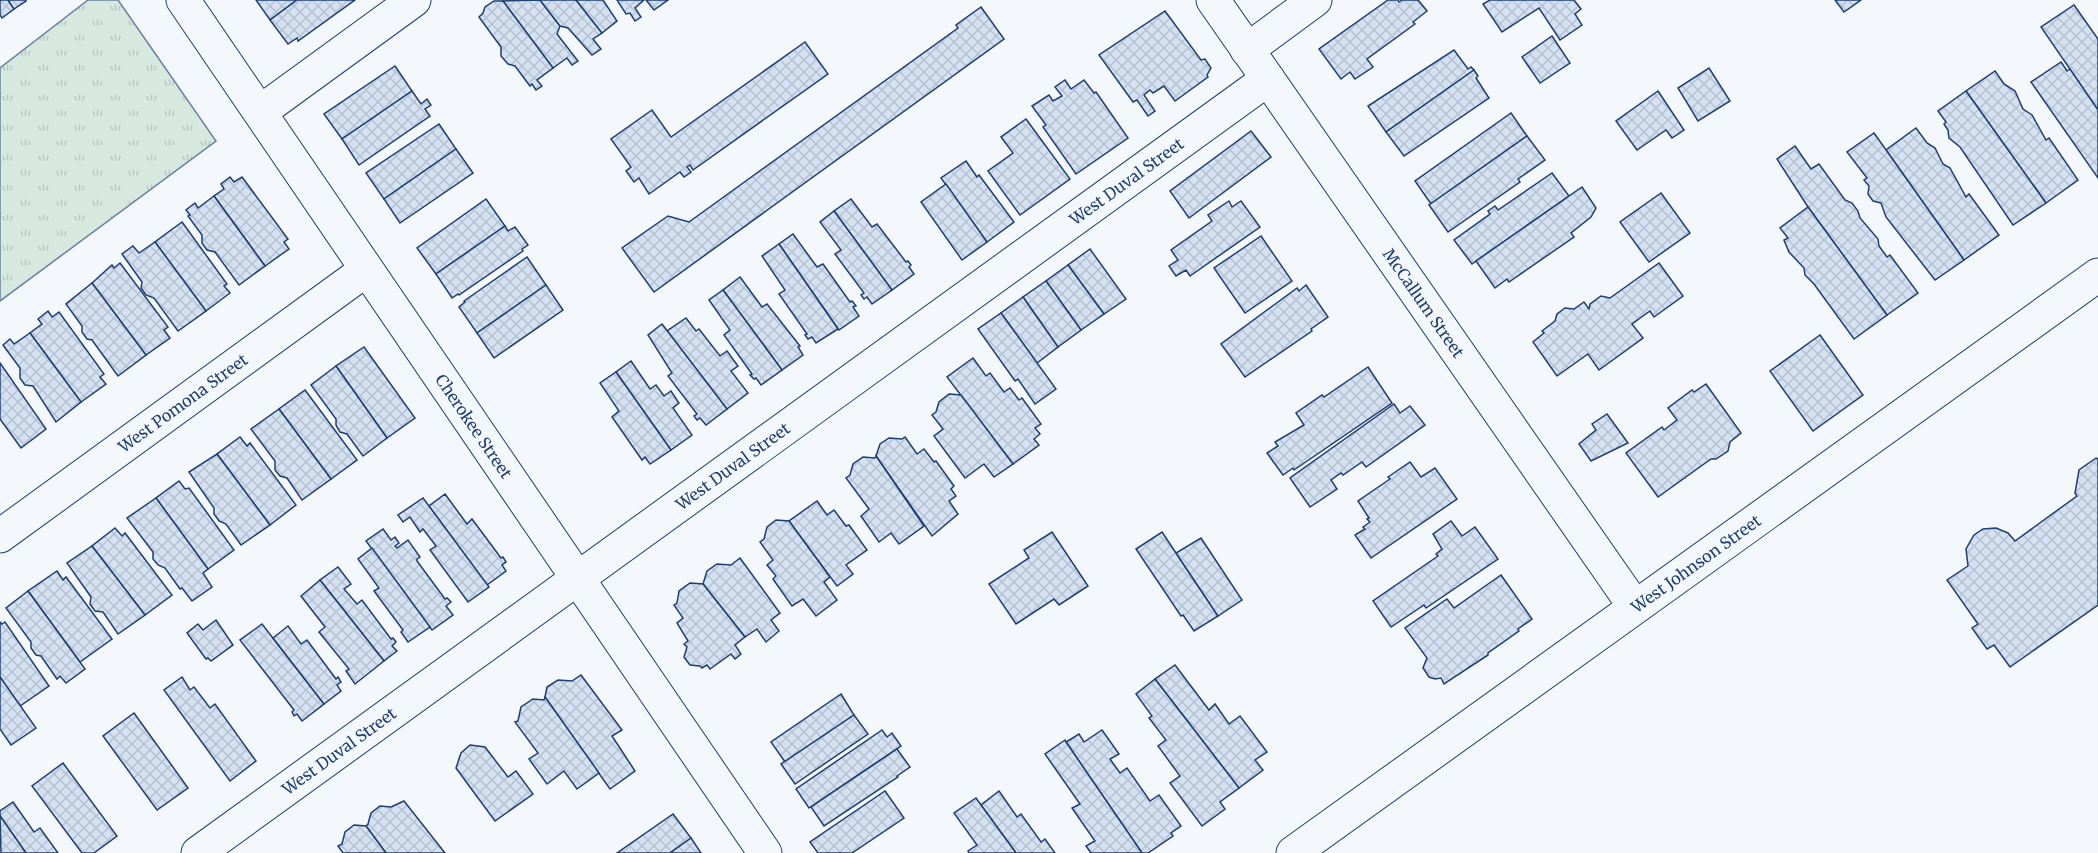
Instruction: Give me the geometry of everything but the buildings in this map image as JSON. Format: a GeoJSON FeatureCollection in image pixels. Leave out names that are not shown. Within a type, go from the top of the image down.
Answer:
{"type":"FeatureCollection","features":[{"type":"Feature","properties":{"kind":"street","name":"Cherokee Street"},"geometry":{"type":"LineString","coordinates":[[183,0],[765,853]]}},
{"type":"Feature","properties":{"kind":"street"},"geometry":{"type":"LineString","coordinates":[[260,112],[414,0]]}},
{"type":"Feature","properties":{"kind":"street","name":"McCallum Street"},"geometry":{"type":"LineString","coordinates":[[1213,0],[1635,607]]}},
{"type":"Feature","properties":{"kind":"street"},"geometry":{"type":"LineString","coordinates":[[1247,50],[1315,0]]}},
{"type":"Feature","properties":{"kind":"street","name":"West Duval Street"},"geometry":{"type":"LineString","coordinates":[[198,853],[1268,79]]}},
{"type":"Feature","properties":{"kind":"street","name":"West Pomona Street"},"geometry":{"type":"LineString","coordinates":[[0,536],[366,270]]}},
{"type":"Feature","properties":{"kind":"street","name":"West Johnson Street"},"geometry":{"type":"LineString","coordinates":[[1293,853],[2098,274]]}},
{"type":"Feature","properties":{"kind":"green space"},"geometry":{"type":"Polygon","coordinates":[[[88,0],[118,0],[216,141],[0,301],[0,68],[88,0]]]}}]}
